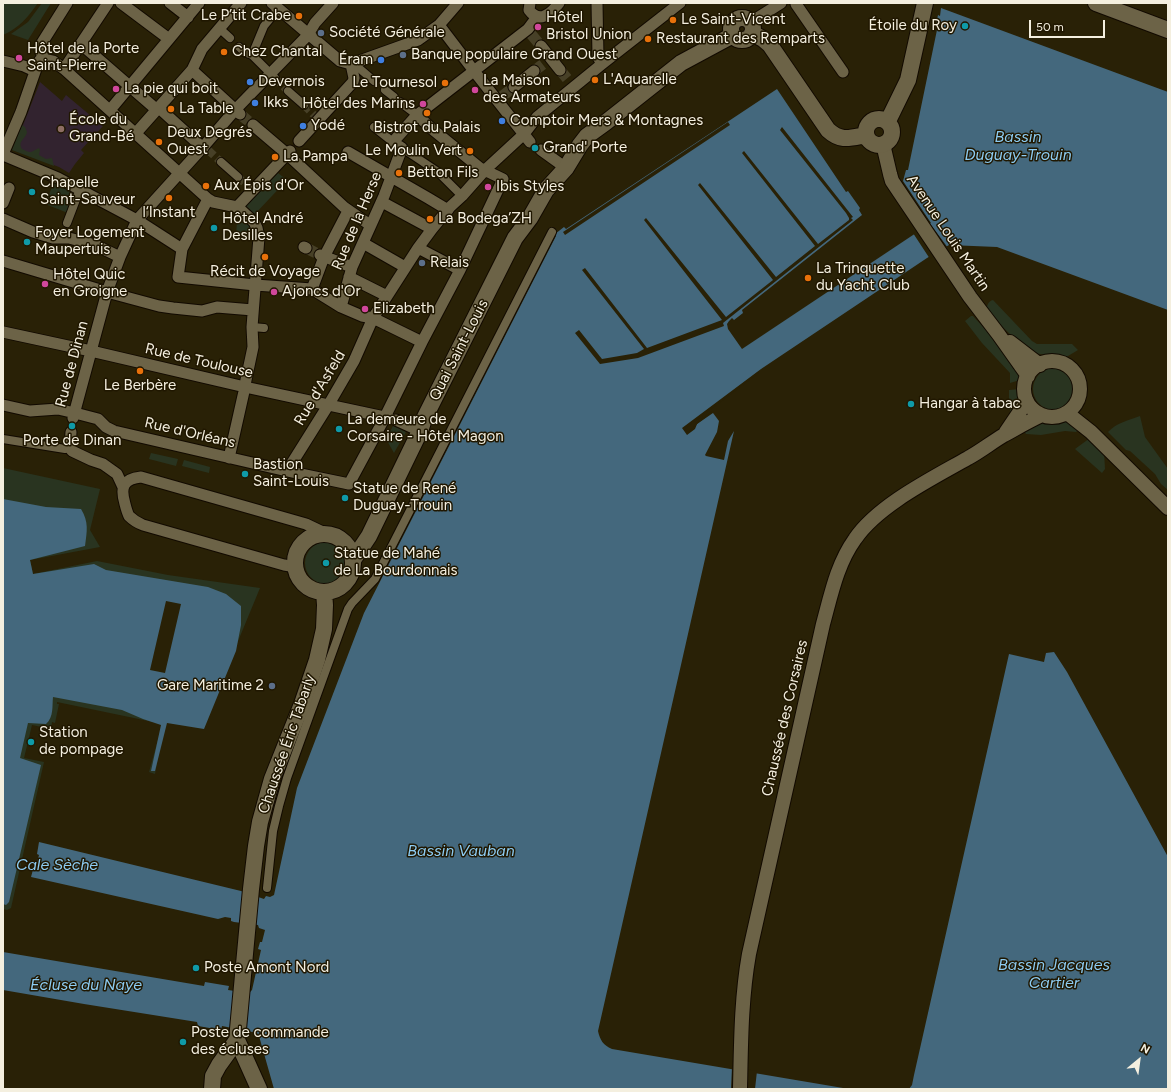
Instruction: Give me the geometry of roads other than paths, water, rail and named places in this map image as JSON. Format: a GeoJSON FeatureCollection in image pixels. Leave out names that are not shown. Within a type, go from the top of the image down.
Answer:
{"type":"FeatureCollection","features":[{"type":"Feature","properties":{"kind":"main road"},"geometry":{"type":"LineString","coordinates":[[888,121],[908,80],[925,3]]}},
{"type":"Feature","properties":{"kind":"main road"},"geometry":{"type":"LineString","coordinates":[[1096,3],[1168,30]]}},
{"type":"Feature","properties":{"kind":"main road","name":"Quai Saint-Louis"},"geometry":{"type":"LineString","coordinates":[[353,560],[369,536],[420,431],[424,418],[516,238],[530,218],[546,190],[566,168],[587,136],[681,63],[733,35],[731,25],[735,20],[742,18],[749,20],[752,28]]}},
{"type":"Feature","properties":{"kind":"main road"},"geometry":{"type":"LineString","coordinates":[[752,28],[770,45],[828,130],[838,137],[847,138],[866,135]]}},
{"type":"Feature","properties":{"kind":"main road"},"geometry":{"type":"LineString","coordinates":[[879,118],[888,121],[892,128],[892,136],[890,140],[884,144],[875,144],[871,142],[866,135],[867,127],[871,121],[879,118]]}},
{"type":"Feature","properties":{"kind":"main road"},"geometry":{"type":"LineString","coordinates":[[327,534],[343,542],[350,550],[353,560],[352,569],[346,582],[334,591],[324,592],[318,592],[306,586],[299,578],[296,571],[295,560],[296,555],[303,544],[314,536],[327,534]]}},
{"type":"Feature","properties":{"kind":"main road"},"geometry":{"type":"LineString","coordinates":[[343,542],[365,540]]}},
{"type":"Feature","properties":{"kind":"main road","name":"Chaussée Éric Tabarly"},"geometry":{"type":"LineString","coordinates":[[259,1089],[236,1048],[256,846],[260,822],[272,779],[302,704],[317,660],[324,629],[324,592]]}},
{"type":"Feature","properties":{"kind":"main road"},"geometry":{"type":"LineString","coordinates":[[212,1089],[213,1076],[219,1065],[236,1048]]}},
{"type":"Feature","properties":{"kind":"street"},"geometry":{"type":"LineString","coordinates":[[44,59],[40,46],[67,3]]}},
{"type":"Feature","properties":{"kind":"street"},"geometry":{"type":"LineString","coordinates":[[64,69],[108,3]]}},
{"type":"Feature","properties":{"kind":"street"},"geometry":{"type":"LineString","coordinates":[[121,3],[169,39]]}},
{"type":"Feature","properties":{"kind":"street"},"geometry":{"type":"LineString","coordinates":[[170,3],[188,17]]}},
{"type":"Feature","properties":{"kind":"street"},"geometry":{"type":"LineString","coordinates":[[110,110],[199,3]]}},
{"type":"Feature","properties":{"kind":"street"},"geometry":{"type":"LineString","coordinates":[[136,133],[192,70],[202,49],[240,3]]}},
{"type":"Feature","properties":{"kind":"street","name":"Rue de Dinan"},"geometry":{"type":"LineString","coordinates":[[74,416],[107,292],[120,257],[137,220],[180,172],[205,148],[273,75],[308,35],[333,3]]}},
{"type":"Feature","properties":{"kind":"street"},"geometry":{"type":"LineString","coordinates":[[350,63],[418,40],[439,24],[458,3]]}},
{"type":"Feature","properties":{"kind":"street"},"geometry":{"type":"LineString","coordinates":[[530,3],[529,10],[537,17],[547,15],[559,3]]}},
{"type":"Feature","properties":{"kind":"street"},"geometry":{"type":"LineString","coordinates":[[597,3],[598,56],[602,64]]}},
{"type":"Feature","properties":{"kind":"street","name":"Rue d'Asfeld"},"geometry":{"type":"LineString","coordinates":[[287,471],[354,361],[373,318],[405,267],[432,229],[485,170],[527,138],[537,117],[572,85],[602,64],[678,3]]}},
{"type":"Feature","properties":{"kind":"street"},"geometry":{"type":"LineString","coordinates":[[752,28],[781,3]]}},
{"type":"Feature","properties":{"kind":"street"},"geometry":{"type":"LineString","coordinates":[[784,3],[791,5],[797,3],[843,72]]}},
{"type":"Feature","properties":{"kind":"street"},"geometry":{"type":"LineString","coordinates":[[252,56],[264,26],[275,6],[340,61],[350,63],[374,81]]}},
{"type":"Feature","properties":{"kind":"street"},"geometry":{"type":"LineString","coordinates":[[397,145],[417,115],[474,71],[530,32],[537,17]]}},
{"type":"Feature","properties":{"kind":"street"},"geometry":{"type":"LineString","coordinates":[[439,24],[474,71],[499,98],[527,138]]}},
{"type":"Feature","properties":{"kind":"street"},"geometry":{"type":"LineString","coordinates":[[219,28],[230,38]]}},
{"type":"Feature","properties":{"kind":"street"},"geometry":{"type":"LineString","coordinates":[[541,46],[549,59],[560,70]]}},
{"type":"Feature","properties":{"kind":"street"},"geometry":{"type":"LineString","coordinates":[[78,48],[158,109],[205,148]]}},
{"type":"Feature","properties":{"kind":"street"},"geometry":{"type":"LineString","coordinates":[[239,48],[252,56],[273,75]]}},
{"type":"Feature","properties":{"kind":"street"},"geometry":{"type":"LineString","coordinates":[[182,249],[137,220],[80,189],[56,177],[3,155],[40,60],[44,59],[52,61],[64,69],[180,172],[208,199],[213,202],[237,207],[254,222],[257,228],[259,237],[252,327],[253,347],[229,458]]}},
{"type":"Feature","properties":{"kind":"street"},"geometry":{"type":"LineString","coordinates":[[3,61],[24,66],[35,71]]}},
{"type":"Feature","properties":{"kind":"street"},"geometry":{"type":"LineString","coordinates":[[299,141],[317,117],[353,82],[354,78],[350,63]]}},
{"type":"Feature","properties":{"kind":"street"},"geometry":{"type":"LineString","coordinates":[[192,70],[238,112]]}},
{"type":"Feature","properties":{"kind":"street"},"geometry":{"type":"LineString","coordinates":[[514,87],[534,71]]}},
{"type":"Feature","properties":{"kind":"street"},"geometry":{"type":"LineString","coordinates":[[385,90],[476,164],[503,179],[460,270],[422,342],[390,418]]}},
{"type":"Feature","properties":{"kind":"street"},"geometry":{"type":"LineString","coordinates":[[288,91],[304,105]]}},
{"type":"Feature","properties":{"kind":"street"},"geometry":{"type":"LineString","coordinates":[[253,125],[288,152],[348,210],[370,225]]}},
{"type":"Feature","properties":{"kind":"street"},"geometry":{"type":"LineString","coordinates":[[374,128],[438,172],[462,196]]}},
{"type":"Feature","properties":{"kind":"street","name":"Avenue Louis Martin"},"geometry":{"type":"LineString","coordinates":[[884,144],[892,181],[985,319],[999,335],[1028,376]]}},
{"type":"Feature","properties":{"kind":"street","name":"Rue de la Herse"},"geometry":{"type":"LineString","coordinates":[[341,307],[351,272],[392,177],[397,145]]}},
{"type":"Feature","properties":{"kind":"street"},"geometry":{"type":"LineString","coordinates":[[541,150],[566,168]]}},
{"type":"Feature","properties":{"kind":"street"},"geometry":{"type":"LineString","coordinates":[[237,207],[251,188],[288,152]]}},
{"type":"Feature","properties":{"kind":"street"},"geometry":{"type":"LineString","coordinates":[[348,152],[448,210]]}},
{"type":"Feature","properties":{"kind":"street"},"geometry":{"type":"LineString","coordinates":[[221,162],[238,177]]}},
{"type":"Feature","properties":{"kind":"street"},"geometry":{"type":"LineString","coordinates":[[3,203],[9,188]]}},
{"type":"Feature","properties":{"kind":"street"},"geometry":{"type":"LineString","coordinates":[[3,219],[33,232],[54,238],[65,229],[80,189]]}},
{"type":"Feature","properties":{"kind":"street"},"geometry":{"type":"LineString","coordinates":[[208,199],[182,249],[178,277],[312,289],[341,307],[362,316],[373,318],[422,342]]}},
{"type":"Feature","properties":{"kind":"street"},"geometry":{"type":"LineString","coordinates":[[382,202],[432,229]]}},
{"type":"Feature","properties":{"kind":"street"},"geometry":{"type":"LineString","coordinates":[[312,289],[322,256],[348,210]]}},
{"type":"Feature","properties":{"kind":"street"},"geometry":{"type":"LineString","coordinates":[[65,229],[70,238],[95,245],[120,257]]}},
{"type":"Feature","properties":{"kind":"street","name":"Quai Saint-Louis"},"geometry":{"type":"LineString","coordinates":[[267,888],[273,831],[287,778],[348,609],[375,579],[552,232]]}},
{"type":"Feature","properties":{"kind":"street"},"geometry":{"type":"LineString","coordinates":[[363,243],[405,267]]}},
{"type":"Feature","properties":{"kind":"street"},"geometry":{"type":"LineString","coordinates":[[418,248],[460,270]]}},
{"type":"Feature","properties":{"kind":"street"},"geometry":{"type":"LineString","coordinates":[[322,256],[351,272],[388,296]]}},
{"type":"Feature","properties":{"kind":"street"},"geometry":{"type":"LineString","coordinates":[[3,261],[160,306],[202,311],[218,306],[253,310]]}},
{"type":"Feature","properties":{"kind":"street"},"geometry":{"type":"LineString","coordinates":[[252,327],[264,328]]}},
{"type":"Feature","properties":{"kind":"street","name":"Rue de Toulouse"},"geometry":{"type":"LineString","coordinates":[[3,332],[390,418],[420,431]]}},
{"type":"Feature","properties":{"kind":"street","name":"Avenue Louis Martin"},"geometry":{"type":"LineString","coordinates":[[999,335],[1040,365]]}},
{"type":"Feature","properties":{"kind":"street"},"geometry":{"type":"LineString","coordinates":[[1046,362],[1058,362],[1066,365],[1076,375],[1079,382],[1079,397],[1076,404],[1067,413],[1055,417],[1042,415],[1036,412],[1027,401],[1025,387],[1028,376],[1033,369],[1040,365],[1046,362]]}},
{"type":"Feature","properties":{"kind":"street","name":"Chaussée des Corsaires"},"geometry":{"type":"LineString","coordinates":[[1003,435],[1027,401]]}},
{"type":"Feature","properties":{"kind":"street","name":"Rue d'Orléans"},"geometry":{"type":"LineString","coordinates":[[3,405],[30,411],[58,409],[74,416],[98,419],[106,427],[114,431],[349,484],[390,418]]}},
{"type":"Feature","properties":{"kind":"street"},"geometry":{"type":"LineString","coordinates":[[1067,413],[1091,432],[1168,508]]}},
{"type":"Feature","properties":{"kind":"street","name":"Chaussée des Corsaires"},"geometry":{"type":"LineString","coordinates":[[740,1089],[742,1003],[749,954],[823,624],[832,588],[846,552],[855,538],[877,516],[892,504],[913,490],[979,452],[1003,435],[1042,415]]}},
{"type":"Feature","properties":{"kind":"street"},"geometry":{"type":"LineString","coordinates":[[71,432],[70,448],[72,451],[103,464],[117,474],[123,487],[123,496],[130,517],[143,525],[290,566],[296,571]]}},
{"type":"Feature","properties":{"kind":"street"},"geometry":{"type":"LineString","coordinates":[[3,438],[65,449],[70,448]]}},
{"type":"Feature","properties":{"kind":"street"},"geometry":{"type":"LineString","coordinates":[[123,487],[127,481],[132,478],[141,477],[306,524],[327,534]]}},
{"type":"Feature","properties":{"kind":"water","name":"Bassin Vauban"},"geometry":{"type":"Polygon","coordinates":[[[941,8],[1168,92],[1168,310],[997,247],[949,245],[927,258],[761,369],[682,428],[687,435],[695,429],[697,424],[713,413],[719,421],[717,432],[705,455],[724,460],[728,441],[734,431],[598,1031],[602,1042],[612,1049],[849,1089],[274,1089],[257,1033],[222,1026],[221,1030],[198,1026],[197,1022],[3,990],[3,952],[204,986],[205,982],[229,986],[228,990],[249,993],[252,990],[261,950],[258,949],[260,942],[262,942],[265,930],[259,928],[258,925],[234,922],[231,921],[231,918],[225,917],[218,919],[31,877],[39,855],[37,854],[39,842],[241,891],[264,899],[266,896],[270,897],[274,895],[297,788],[364,613],[556,236],[555,234],[564,227],[566,229],[777,89],[846,192],[848,191],[860,208],[859,210],[862,215],[742,310],[743,313],[734,320],[732,318],[729,321],[727,324],[728,329],[742,349],[931,223],[903,181],[906,170],[908,170],[938,25],[936,24],[938,15],[940,16],[941,8]]]}},
{"type":"Feature","properties":{"kind":"water"},"geometry":{"type":"Polygon","coordinates":[[[3,499],[46,507],[81,509],[84,514],[87,527],[85,546],[30,560],[33,574],[94,564],[106,570],[208,587],[226,594],[241,606],[241,625],[236,651],[204,729],[167,723],[155,771],[151,771],[161,725],[122,710],[53,697],[49,721],[46,724],[28,723],[20,758],[41,765],[9,902],[6,905],[3,904],[3,499]]]}},
{"type":"Feature","properties":{"kind":"water","name":"Bassin Jacques Cartier"},"geometry":{"type":"Polygon","coordinates":[[[1054,652],[1067,672],[1168,857],[1168,1089],[909,1089],[912,1085],[1009,654],[1044,662],[1046,653],[1054,652]]]}},
{"type":"Feature","properties":{"kind":"tunnel"},"geometry":{"type":"LineString","coordinates":[[531,34],[541,46]]}},
{"type":"Feature","properties":{"kind":"tunnel"},"geometry":{"type":"LineString","coordinates":[[534,71],[547,61]]}},
{"type":"Feature","properties":{"kind":"tunnel"},"geometry":{"type":"LineString","coordinates":[[560,70],[570,82]]}},
{"type":"Feature","properties":{"kind":"tunnel"},"geometry":{"type":"LineString","coordinates":[[275,78],[288,91]]}},
{"type":"Feature","properties":{"kind":"tunnel"},"geometry":{"type":"LineString","coordinates":[[501,97],[514,87]]}},
{"type":"Feature","properties":{"kind":"tunnel"},"geometry":{"type":"LineString","coordinates":[[304,105],[315,116]]}},
{"type":"Feature","properties":{"kind":"tunnel"},"geometry":{"type":"LineString","coordinates":[[240,114],[253,125]]}},
{"type":"Feature","properties":{"kind":"tunnel"},"geometry":{"type":"LineString","coordinates":[[208,150],[221,162]]}},
{"type":"Feature","properties":{"kind":"tunnel"},"geometry":{"type":"LineString","coordinates":[[238,177],[249,187]]}},
{"type":"Feature","properties":{"kind":"tunnel"},"geometry":{"type":"LineString","coordinates":[[306,248],[320,255]]}},
{"type":"Feature","properties":{"kind":"place","name":"Le P’tit Crabe"},"geometry":{"type":"Point","coordinates":[299,16]}},
{"type":"Feature","properties":{"kind":"place","name":"Le Saint-Vicent"},"geometry":{"type":"Point","coordinates":[673,20]}},
{"type":"Feature","properties":{"kind":"place","name":"Étoile du Roy"},"geometry":{"type":"Point","coordinates":[965,26]}},
{"type":"Feature","properties":{"kind":"place","name":"Hôtel Bristol Union"},"geometry":{"type":"Point","coordinates":[538,27]}},
{"type":"Feature","properties":{"kind":"place","name":"Société Générale"},"geometry":{"type":"Point","coordinates":[321,33]}},
{"type":"Feature","properties":{"kind":"place","name":"Restaurant des Remparts"},"geometry":{"type":"Point","coordinates":[648,39]}},
{"type":"Feature","properties":{"kind":"place","name":"Chez Chantal"},"geometry":{"type":"Point","coordinates":[224,52]}},
{"type":"Feature","properties":{"kind":"place","name":"Banque populaire Grand Ouest"},"geometry":{"type":"Point","coordinates":[403,55]}},
{"type":"Feature","properties":{"kind":"place","name":"Hôtel de la Porte Saint-Pierre"},"geometry":{"type":"Point","coordinates":[19,58]}},
{"type":"Feature","properties":{"kind":"place","name":"Éram"},"geometry":{"type":"Point","coordinates":[381,60]}},
{"type":"Feature","properties":{"kind":"place","name":"L'Aquarelle"},"geometry":{"type":"Point","coordinates":[595,80]}},
{"type":"Feature","properties":{"kind":"place","name":"Devernois"},"geometry":{"type":"Point","coordinates":[250,82]}},
{"type":"Feature","properties":{"kind":"place","name":"Le Tournesol"},"geometry":{"type":"Point","coordinates":[445,83]}},
{"type":"Feature","properties":{"kind":"place","name":"La pie qui boit"},"geometry":{"type":"Point","coordinates":[116,89]}},
{"type":"Feature","properties":{"kind":"place","name":"La Maison des Armateurs"},"geometry":{"type":"Point","coordinates":[475,90]}},
{"type":"Feature","properties":{"kind":"place","name":"Ikks"},"geometry":{"type":"Point","coordinates":[255,103]}},
{"type":"Feature","properties":{"kind":"place","name":"Hôtel des Marins"},"geometry":{"type":"Point","coordinates":[423,104]}},
{"type":"Feature","properties":{"kind":"place","name":"La Table"},"geometry":{"type":"Point","coordinates":[171,109]}},
{"type":"Feature","properties":{"kind":"place","name":"Bistrot du Palais"},"geometry":{"type":"Point","coordinates":[427,113]}},
{"type":"Feature","properties":{"kind":"place","name":"Comptoir Mers & Montagnes"},"geometry":{"type":"Point","coordinates":[502,121]}},
{"type":"Feature","properties":{"kind":"place","name":"Yodé"},"geometry":{"type":"Point","coordinates":[303,126]}},
{"type":"Feature","properties":{"kind":"place","name":"École du Grand-Bé"},"geometry":{"type":"Point","coordinates":[61,129]}},
{"type":"Feature","properties":{"kind":"place","name":"Deux Degrés Ouest"},"geometry":{"type":"Point","coordinates":[159,142]}},
{"type":"Feature","properties":{"kind":"place","name":"Grand' Porte"},"geometry":{"type":"Point","coordinates":[535,148]}},
{"type":"Feature","properties":{"kind":"place","name":"Le Moulin Vert"},"geometry":{"type":"Point","coordinates":[470,151]}},
{"type":"Feature","properties":{"kind":"place","name":"La Pampa"},"geometry":{"type":"Point","coordinates":[275,157]}},
{"type":"Feature","properties":{"kind":"place","name":"Betton Fils"},"geometry":{"type":"Point","coordinates":[399,173]}},
{"type":"Feature","properties":{"kind":"place","name":"Aux Épis d'Or"},"geometry":{"type":"Point","coordinates":[206,186]}},
{"type":"Feature","properties":{"kind":"place","name":"Ibis Styles"},"geometry":{"type":"Point","coordinates":[488,187]}},
{"type":"Feature","properties":{"kind":"place","name":"Chapelle Saint-Sauveur"},"geometry":{"type":"Point","coordinates":[32,192]}},
{"type":"Feature","properties":{"kind":"place","name":"l‘Instant"},"geometry":{"type":"Point","coordinates":[169,198]}},
{"type":"Feature","properties":{"kind":"place","name":"La Bodega’ZH"},"geometry":{"type":"Point","coordinates":[430,219]}},
{"type":"Feature","properties":{"kind":"place","name":"Hôtel André Desilles"},"geometry":{"type":"Point","coordinates":[214,228]}},
{"type":"Feature","properties":{"kind":"place","name":"Foyer Logement Maupertuis"},"geometry":{"type":"Point","coordinates":[27,242]}},
{"type":"Feature","properties":{"kind":"place","name":"Récit de Voyage"},"geometry":{"type":"Point","coordinates":[265,257]}},
{"type":"Feature","properties":{"kind":"place","name":"Relais"},"geometry":{"type":"Point","coordinates":[422,263]}},
{"type":"Feature","properties":{"kind":"place","name":"La Trinquette du Yacht Club"},"geometry":{"type":"Point","coordinates":[808,278]}},
{"type":"Feature","properties":{"kind":"place","name":"Hôtel Quic en Groigne"},"geometry":{"type":"Point","coordinates":[45,284]}},
{"type":"Feature","properties":{"kind":"place","name":"Ajoncs d'Or"},"geometry":{"type":"Point","coordinates":[274,292]}},
{"type":"Feature","properties":{"kind":"place","name":"Elizabeth"},"geometry":{"type":"Point","coordinates":[365,309]}},
{"type":"Feature","properties":{"kind":"place","name":"Le Berbère"},"geometry":{"type":"Point","coordinates":[140,371]}},
{"type":"Feature","properties":{"kind":"place","name":"Hangar à tabac"},"geometry":{"type":"Point","coordinates":[911,404]}},
{"type":"Feature","properties":{"kind":"place","name":"Porte de Dinan"},"geometry":{"type":"Point","coordinates":[72,426]}},
{"type":"Feature","properties":{"kind":"place","name":"La demeure de Corsaire - Hôtel Magon"},"geometry":{"type":"Point","coordinates":[339,429]}},
{"type":"Feature","properties":{"kind":"place","name":"Bastion Saint-Louis"},"geometry":{"type":"Point","coordinates":[245,474]}},
{"type":"Feature","properties":{"kind":"place","name":"Statue de René Duguay-Trouin"},"geometry":{"type":"Point","coordinates":[345,498]}},
{"type":"Feature","properties":{"kind":"place","name":"Statue de Mahé de La Bourdonnais"},"geometry":{"type":"Point","coordinates":[326,563]}},
{"type":"Feature","properties":{"kind":"place","name":"Gare Maritime 2"},"geometry":{"type":"Point","coordinates":[272,686]}},
{"type":"Feature","properties":{"kind":"place","name":"Station de pompage"},"geometry":{"type":"Point","coordinates":[31,742]}},
{"type":"Feature","properties":{"kind":"place","name":"Poste Amont Nord"},"geometry":{"type":"Point","coordinates":[196,968]}},
{"type":"Feature","properties":{"kind":"place","name":"Poste de commande des écluses"},"geometry":{"type":"Point","coordinates":[183,1042]}},
{"type":"Feature","properties":{"kind":"water label","name":"Bassin Duguay-Trouin"},"geometry":{"type":"Point","coordinates":[1018,146]}},
{"type":"Feature","properties":{"kind":"water label","name":"Cale Sèche"},"geometry":{"type":"Point","coordinates":[57,865]}},
{"type":"Feature","properties":{"kind":"water label","name":"Écluse du Naye"},"geometry":{"type":"Point","coordinates":[86,985]}}]}
